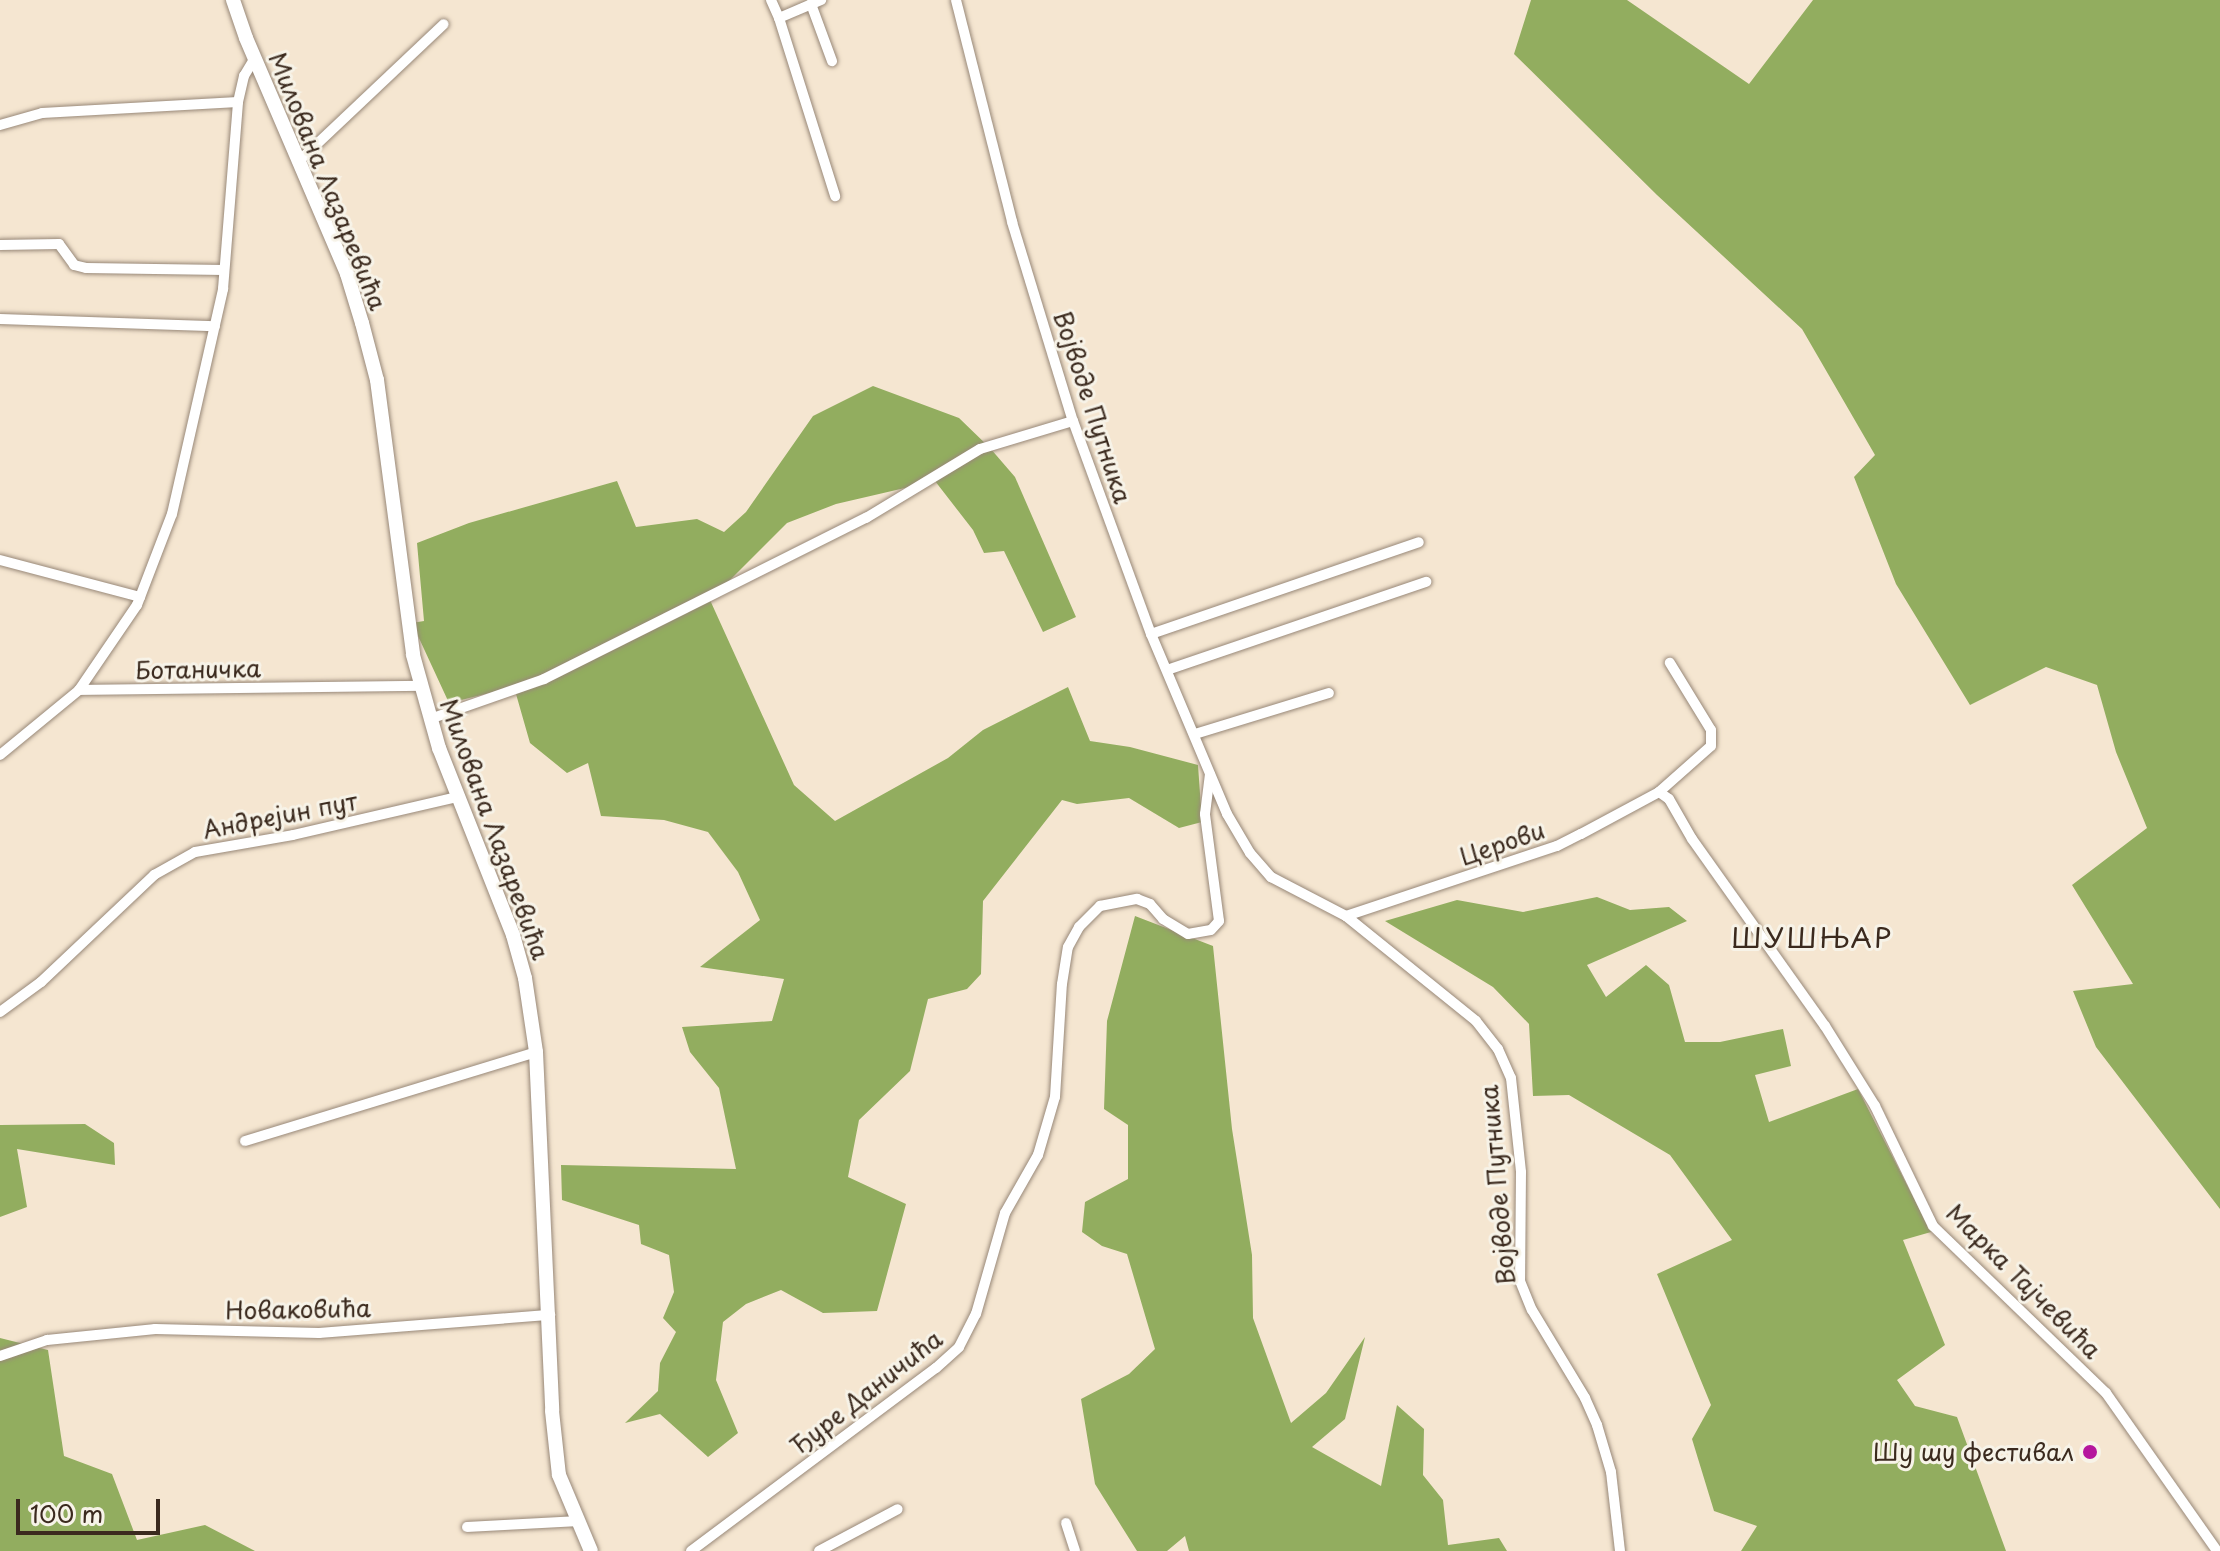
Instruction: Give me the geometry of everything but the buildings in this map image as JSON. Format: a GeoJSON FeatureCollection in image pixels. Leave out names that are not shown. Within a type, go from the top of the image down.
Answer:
{"type":"FeatureCollection","features":[{"type":"Feature","properties":{"kind":"street","name":"Милована Лазаревића"},"geometry":{"type":"LineString","coordinates":[[233,0],[347,274],[377,380],[407,622],[420,686],[458,797],[519,953],[536,1052],[552,1411],[559,1475],[591,1551]]}},
{"type":"Feature","properties":{"kind":"street"},"geometry":{"type":"LineString","coordinates":[[771,0],[835,196]]}},
{"type":"Feature","properties":{"kind":"street","name":"Војводе Путника"},"geometry":{"type":"LineString","coordinates":[[956,0],[1012,222],[1073,421],[1151,634],[1227,814],[1250,853],[1271,877],[1346,916],[1476,1021],[1498,1049],[1511,1078],[1521,1172],[1520,1281],[1532,1310],[1585,1398],[1597,1425],[1611,1472],[1620,1551]]}},
{"type":"Feature","properties":{"kind":"street"},"geometry":{"type":"LineString","coordinates":[[779,18],[816,2],[832,61]]}},
{"type":"Feature","properties":{"kind":"street"},"geometry":{"type":"LineString","coordinates":[[299,161],[444,24]]}},
{"type":"Feature","properties":{"kind":"street"},"geometry":{"type":"LineString","coordinates":[[0,755],[79,690],[140,597],[172,514],[215,326],[224,270],[238,102],[244,76],[255,58]]}},
{"type":"Feature","properties":{"kind":"street"},"geometry":{"type":"LineString","coordinates":[[0,125],[42,113],[238,102]]}},
{"type":"Feature","properties":{"kind":"street"},"geometry":{"type":"LineString","coordinates":[[0,245],[59,244],[74,265],[86,268],[224,270]]}},
{"type":"Feature","properties":{"kind":"street"},"geometry":{"type":"LineString","coordinates":[[0,319],[215,326]]}},
{"type":"Feature","properties":{"kind":"street"},"geometry":{"type":"LineString","coordinates":[[430,719],[544,679],[866,518],[980,449],[1073,421]]}},
{"type":"Feature","properties":{"kind":"street"},"geometry":{"type":"LineString","coordinates":[[1151,634],[1419,542]]}},
{"type":"Feature","properties":{"kind":"street"},"geometry":{"type":"LineString","coordinates":[[0,560],[140,597]]}},
{"type":"Feature","properties":{"kind":"street"},"geometry":{"type":"LineString","coordinates":[[1167,670],[1426,582]]}},
{"type":"Feature","properties":{"kind":"street","name":"Церови"},"geometry":{"type":"LineString","coordinates":[[1346,916],[1557,846],[1659,792],[1709,750],[1713,737],[1670,663]]}},
{"type":"Feature","properties":{"kind":"street","name":"Ботаничка"},"geometry":{"type":"LineString","coordinates":[[79,690],[420,686]]}},
{"type":"Feature","properties":{"kind":"street"},"geometry":{"type":"LineString","coordinates":[[1195,734],[1329,693]]}},
{"type":"Feature","properties":{"kind":"street","name":"Ђуре Даничића"},"geometry":{"type":"LineString","coordinates":[[691,1551],[959,1347],[976,1314],[1005,1213],[1038,1155],[1055,1097],[1062,984],[1068,947],[1079,927],[1100,906],[1137,899],[1150,904],[1163,919],[1188,934],[1211,930],[1219,921],[1205,814],[1210,772]]}},
{"type":"Feature","properties":{"kind":"street","name":"Марка Тајчевића"},"geometry":{"type":"LineString","coordinates":[[1659,792],[1669,799],[1692,839],[1825,1026],[1875,1106],[1933,1226],[2106,1393],[2217,1551]]}},
{"type":"Feature","properties":{"kind":"street","name":"Андрејин пут"},"geometry":{"type":"LineString","coordinates":[[0,1012],[41,982],[100,930],[123,900],[154,875],[195,852],[293,835],[458,797]]}},
{"type":"Feature","properties":{"kind":"street"},"geometry":{"type":"LineString","coordinates":[[245,1141],[536,1052]]}},
{"type":"Feature","properties":{"kind":"street","name":"Новаковића"},"geometry":{"type":"LineString","coordinates":[[0,1356],[47,1340],[155,1329],[319,1333],[550,1315]]}},
{"type":"Feature","properties":{"kind":"street"},"geometry":{"type":"LineString","coordinates":[[819,1551],[898,1509]]}},
{"type":"Feature","properties":{"kind":"street"},"geometry":{"type":"LineString","coordinates":[[467,1527],[579,1521]]}},
{"type":"Feature","properties":{"kind":"street"},"geometry":{"type":"LineString","coordinates":[[1066,1523],[1075,1551]]}},
{"type":"Feature","properties":{"kind":"green space"},"geometry":{"type":"Polygon","coordinates":[[[1531,0],[1627,0],[1749,84],[1813,0],[2220,0],[2220,1209],[2096,1047],[2073,991],[2133,984],[2072,885],[2147,828],[2116,752],[2097,685],[2046,667],[1970,705],[1896,584],[1854,477],[1875,455],[1802,329],[1657,195],[1514,54],[1531,0]]]}},
{"type":"Feature","properties":{"kind":"green space"},"geometry":{"type":"Polygon","coordinates":[[[873,386],[959,418],[990,448],[1015,477],[1076,617],[1043,632],[1004,551],[984,553],[973,530],[935,481],[836,504],[787,523],[710,600],[794,785],[835,821],[948,758],[983,730],[1068,687],[1090,741],[1130,747],[1198,765],[1202,822],[1179,828],[1129,798],[1077,804],[1062,800],[983,901],[981,974],[967,989],[928,999],[910,1071],[859,1120],[848,1177],[906,1204],[877,1311],[823,1313],[781,1290],[746,1304],[723,1322],[716,1380],[738,1433],[708,1457],[660,1414],[625,1423],[658,1391],[660,1363],[676,1332],[663,1318],[674,1292],[669,1255],[641,1244],[639,1225],[562,1200],[561,1165],[736,1169],[719,1088],[690,1052],[682,1027],[772,1021],[784,979],[700,967],[760,920],[738,872],[708,832],[664,820],[601,816],[588,763],[567,773],[530,743],[514,687],[449,703],[412,623],[424,621],[417,543],[469,523],[617,481],[636,527],[697,519],[724,532],[746,512],[813,416],[873,386]]]}},
{"type":"Feature","properties":{"kind":"green space"},"geometry":{"type":"Polygon","coordinates":[[[1597,897],[1630,910],[1669,907],[1687,921],[1587,965],[1606,997],[1646,965],[1669,985],[1685,1042],[1720,1042],[1783,1029],[1791,1066],[1755,1075],[1769,1122],[1858,1089],[1931,1232],[1903,1240],[1945,1345],[1897,1380],[1915,1406],[1957,1417],[2006,1551],[1741,1551],[1757,1526],[1714,1511],[1692,1439],[1711,1405],[1657,1274],[1732,1240],[1670,1155],[1569,1095],[1533,1096],[1529,1024],[1493,987],[1385,921],[1457,900],[1523,912],[1597,897]]]}},
{"type":"Feature","properties":{"kind":"green space"},"geometry":{"type":"Polygon","coordinates":[[[1135,916],[1213,946],[1232,1129],[1252,1255],[1253,1318],[1291,1423],[1326,1393],[1365,1337],[1345,1419],[1312,1447],[1381,1486],[1397,1405],[1424,1429],[1423,1475],[1443,1500],[1448,1545],[1499,1538],[1507,1551],[1189,1551],[1185,1536],[1167,1551],[1137,1551],[1095,1484],[1081,1399],[1129,1374],[1155,1349],[1127,1254],[1102,1246],[1082,1232],[1085,1202],[1128,1179],[1128,1125],[1104,1109],[1107,1021],[1135,916]]]}},
{"type":"Feature","properties":{"kind":"green space"},"geometry":{"type":"Polygon","coordinates":[[[85,1124],[114,1143],[115,1165],[17,1149],[27,1207],[0,1217],[0,1125],[85,1124]]]}},
{"type":"Feature","properties":{"kind":"green space"},"geometry":{"type":"Polygon","coordinates":[[[0,1338],[48,1350],[64,1456],[112,1474],[137,1540],[205,1525],[255,1551],[0,1551],[0,1338]]]}},
{"type":"Feature","properties":{"kind":"place","name":"Шу шу фестивал"},"geometry":{"type":"Point","coordinates":[2090,1452]}},
{"type":"Feature","properties":{"kind":"district","name":"ШУШЊАР"},"geometry":{"type":"Point","coordinates":[1812,937]}}]}
